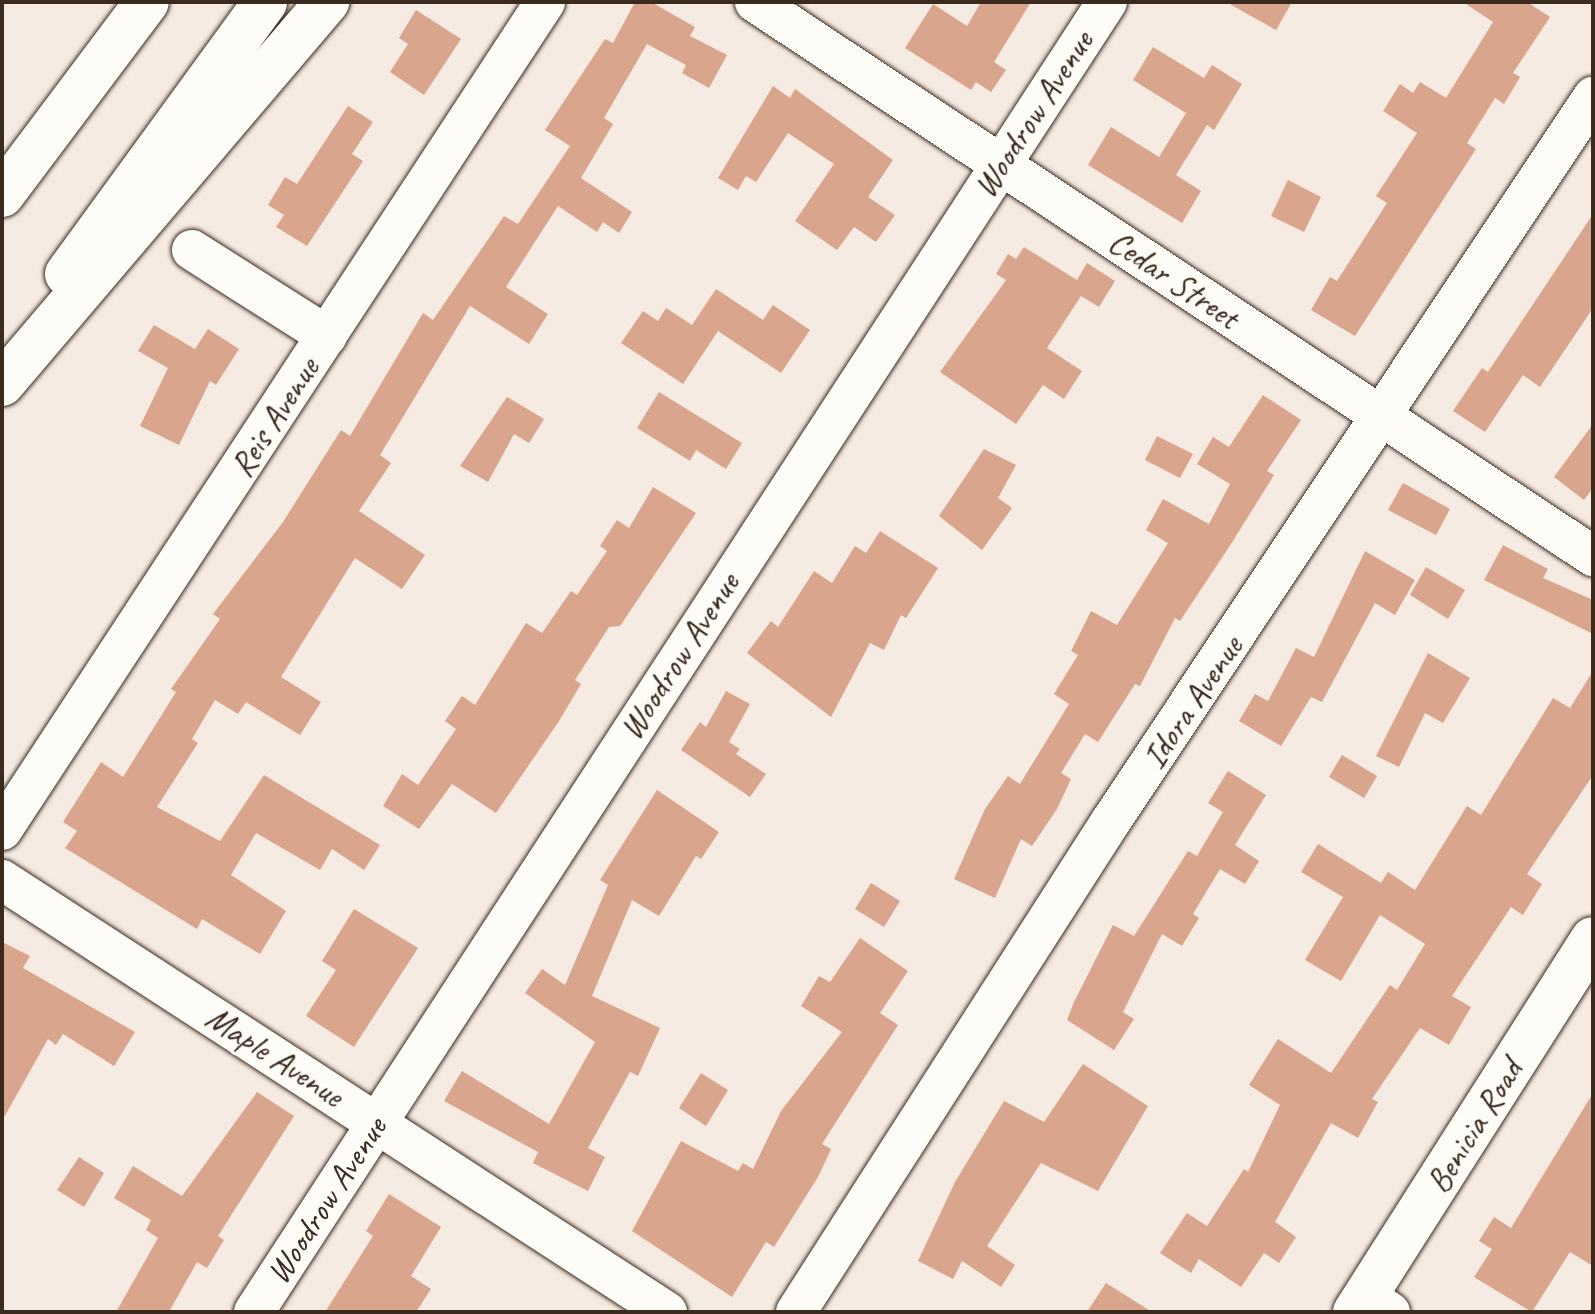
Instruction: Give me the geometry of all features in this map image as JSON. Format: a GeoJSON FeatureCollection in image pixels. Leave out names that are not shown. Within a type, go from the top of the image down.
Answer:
{"type":"FeatureCollection","features":[{"type":"Feature","properties":{"kind":"main road"},"geometry":{"type":"LineString","coordinates":[[2,189],[109,2]]}},
{"type":"Feature","properties":{"kind":"main road"},"geometry":{"type":"LineString","coordinates":[[2,195],[147,2]]}},
{"type":"Feature","properties":{"kind":"main road"},"geometry":{"type":"LineString","coordinates":[[2,363],[265,2]]}},
{"type":"Feature","properties":{"kind":"main road"},"geometry":{"type":"LineString","coordinates":[[2,384],[90,288],[327,2]]}},
{"type":"Feature","properties":{"kind":"main road","name":"Benicia Road"},"geometry":{"type":"LineString","coordinates":[[1370,1307],[1593,939]]}},
{"type":"Feature","properties":{"kind":"street","name":"Reis Avenue"},"geometry":{"type":"LineString","coordinates":[[2,830],[545,2]]}},
{"type":"Feature","properties":{"kind":"street","name":"Cedar Street"},"geometry":{"type":"LineString","coordinates":[[755,2],[1593,556]]}},
{"type":"Feature","properties":{"kind":"street","name":"Woodrow Avenue"},"geometry":{"type":"LineString","coordinates":[[254,1312],[1107,2]]}},
{"type":"Feature","properties":{"kind":"street","name":"Idora Avenue"},"geometry":{"type":"LineString","coordinates":[[796,1312],[1111,821],[1384,418],[1593,97]]}},
{"type":"Feature","properties":{"kind":"street"},"geometry":{"type":"LineString","coordinates":[[192,250],[327,336]]}},
{"type":"Feature","properties":{"kind":"street","name":"Maple Avenue"},"geometry":{"type":"LineString","coordinates":[[2,880],[667,1312]]}},
{"type":"Feature","properties":{"kind":"building"},"geometry":{"type":"Polygon","coordinates":[[[635,2],[651,2],[695,27],[690,36],[727,55],[709,88],[682,73],[686,65],[647,44],[604,118],[613,124],[581,178],[632,212],[619,233],[603,222],[597,232],[558,206],[506,287],[548,314],[529,344],[470,306],[380,455],[391,463],[359,511],[425,555],[402,589],[355,558],[281,677],[321,702],[300,735],[246,702],[238,714],[215,700],[192,739],[198,743],[157,807],[220,841],[264,775],[380,845],[364,870],[332,849],[320,870],[256,833],[231,875],[286,911],[260,954],[202,919],[197,929],[65,848],[77,831],[63,822],[101,762],[123,777],[176,692],[171,689],[220,619],[213,614],[283,522],[341,430],[350,436],[423,313],[433,320],[504,216],[518,224],[570,146],[545,130],[605,39],[613,43],[635,2]]]}},
{"type":"Feature","properties":{"kind":"building"},"geometry":{"type":"Polygon","coordinates":[[[981,2],[1031,2],[994,62],[1006,70],[991,92],[976,82],[971,90],[905,48],[933,4],[967,26],[981,2]]]}},
{"type":"Feature","properties":{"kind":"building"},"geometry":{"type":"Polygon","coordinates":[[[1226,2],[1292,2],[1276,30],[1226,2]]]}},
{"type":"Feature","properties":{"kind":"building"},"geometry":{"type":"Polygon","coordinates":[[[1463,2],[1527,2],[1550,17],[1513,73],[1520,77],[1504,104],[1495,98],[1467,143],[1476,149],[1355,336],[1311,310],[1330,277],[1337,281],[1387,203],[1376,196],[1417,133],[1383,111],[1400,84],[1413,93],[1420,82],[1446,98],[1493,22],[1463,2]]]}},
{"type":"Feature","properties":{"kind":"building"},"geometry":{"type":"Polygon","coordinates":[[[416,10],[461,39],[424,95],[390,72],[408,44],[399,38],[416,10]]]}},
{"type":"Feature","properties":{"kind":"building"},"geometry":{"type":"Polygon","coordinates":[[[1153,47],[1204,78],[1212,65],[1242,84],[1214,130],[1207,125],[1176,175],[1201,191],[1182,223],[1088,165],[1111,127],[1159,157],[1186,113],[1133,80],[1153,47]]]}},
{"type":"Feature","properties":{"kind":"building"},"geometry":{"type":"Polygon","coordinates":[[[773,86],[790,98],[795,89],[893,160],[868,197],[895,215],[876,242],[854,227],[837,250],[795,221],[834,164],[788,133],[756,182],[746,176],[738,190],[718,178],[773,86]]]}},
{"type":"Feature","properties":{"kind":"building"},"geometry":{"type":"Polygon","coordinates":[[[348,106],[373,122],[352,154],[363,161],[307,246],[276,227],[284,215],[268,205],[285,177],[297,184],[348,106]]]}},
{"type":"Feature","properties":{"kind":"building"},"geometry":{"type":"Polygon","coordinates":[[[1288,180],[1321,197],[1304,232],[1271,216],[1288,180]]]}},
{"type":"Feature","properties":{"kind":"building"},"geometry":{"type":"Polygon","coordinates":[[[1593,214],[1593,308],[1540,387],[1523,375],[1485,432],[1453,411],[1482,368],[1488,372],[1593,214]]]}},
{"type":"Feature","properties":{"kind":"building"},"geometry":{"type":"Polygon","coordinates":[[[1024,247],[1077,280],[1087,263],[1115,281],[1099,307],[1081,296],[1047,348],[1082,371],[1064,399],[1043,385],[1016,424],[940,372],[1006,280],[996,274],[1008,254],[1016,259],[1024,247]]]}},
{"type":"Feature","properties":{"kind":"building"},"geometry":{"type":"Polygon","coordinates":[[[716,289],[763,320],[773,305],[810,330],[781,373],[718,331],[683,384],[621,343],[643,311],[658,321],[666,308],[692,325],[716,289]]]}},
{"type":"Feature","properties":{"kind":"building"},"geometry":{"type":"Polygon","coordinates":[[[154,325],[195,349],[208,329],[239,349],[216,385],[210,381],[179,445],[140,426],[168,368],[138,351],[154,325]]]}},
{"type":"Feature","properties":{"kind":"building"},"geometry":{"type":"Polygon","coordinates":[[[659,392],[742,443],[726,469],[696,450],[690,461],[637,428],[659,392]]]}},
{"type":"Feature","properties":{"kind":"building"},"geometry":{"type":"Polygon","coordinates":[[[1263,395],[1301,420],[1267,471],[1274,475],[1231,544],[1180,621],[1175,618],[1140,686],[1135,684],[1098,742],[1085,734],[1061,773],[1071,779],[1057,809],[1032,846],[1021,839],[995,898],[954,879],[985,809],[1008,776],[1020,784],[1069,704],[1054,694],[1078,655],[1071,651],[1091,611],[1117,625],[1168,543],[1146,530],[1163,499],[1209,524],[1230,484],[1197,464],[1213,437],[1229,447],[1263,395]]]}},
{"type":"Feature","properties":{"kind":"building"},"geometry":{"type":"Polygon","coordinates":[[[507,397],[544,419],[529,443],[514,434],[488,482],[460,466],[507,397]]]}},
{"type":"Feature","properties":{"kind":"building"},"geometry":{"type":"Polygon","coordinates":[[[1593,424],[1593,488],[1584,500],[1554,477],[1593,424]]]}},
{"type":"Feature","properties":{"kind":"building"},"geometry":{"type":"Polygon","coordinates":[[[1157,436],[1193,454],[1180,478],[1145,460],[1157,436]]]}},
{"type":"Feature","properties":{"kind":"building"},"geometry":{"type":"Polygon","coordinates":[[[984,449],[1016,465],[998,498],[1012,508],[982,550],[939,516],[984,449]]]}},
{"type":"Feature","properties":{"kind":"building"},"geometry":{"type":"Polygon","coordinates":[[[1403,483],[1450,509],[1436,535],[1388,510],[1403,483]]]}},
{"type":"Feature","properties":{"kind":"building"},"geometry":{"type":"Polygon","coordinates":[[[653,487],[696,513],[620,626],[609,627],[575,680],[581,684],[559,721],[496,813],[452,784],[419,829],[383,806],[402,774],[418,785],[456,729],[445,721],[462,696],[475,705],[526,623],[542,633],[571,591],[577,595],[607,551],[600,546],[617,520],[629,528],[653,487]]]}},
{"type":"Feature","properties":{"kind":"building"},"geometry":{"type":"Polygon","coordinates":[[[880,531],[938,568],[906,618],[901,615],[884,650],[870,643],[831,717],[747,653],[771,621],[778,627],[814,571],[832,583],[855,546],[866,553],[880,531]]]}},
{"type":"Feature","properties":{"kind":"building"},"geometry":{"type":"Polygon","coordinates":[[[1503,545],[1548,569],[1543,578],[1593,600],[1593,634],[1484,580],[1503,545]]]}},
{"type":"Feature","properties":{"kind":"building"},"geometry":{"type":"Polygon","coordinates":[[[1365,551],[1415,580],[1395,615],[1375,603],[1322,702],[1311,697],[1281,746],[1239,721],[1255,694],[1268,701],[1296,648],[1314,657],[1365,551]]]}},
{"type":"Feature","properties":{"kind":"building"},"geometry":{"type":"Polygon","coordinates":[[[1426,567],[1465,590],[1448,619],[1410,595],[1426,567]]]}},
{"type":"Feature","properties":{"kind":"building"},"geometry":{"type":"Polygon","coordinates":[[[1428,653],[1470,678],[1443,723],[1425,713],[1399,767],[1376,756],[1428,653]]]}},
{"type":"Feature","properties":{"kind":"building"},"geometry":{"type":"Polygon","coordinates":[[[1593,671],[1593,775],[1527,874],[1542,884],[1523,915],[1511,907],[1452,996],[1471,1007],[1449,1045],[1420,1028],[1372,1099],[1378,1102],[1358,1138],[1331,1123],[1275,1222],[1296,1237],[1279,1263],[1264,1253],[1241,1287],[1199,1259],[1191,1273],[1160,1253],[1187,1213],[1207,1226],[1244,1169],[1248,1172],[1280,1105],[1249,1085],[1278,1039],[1331,1073],[1390,985],[1397,990],[1425,944],[1380,915],[1341,981],[1305,960],[1343,897],[1301,872],[1318,844],[1381,883],[1388,872],[1415,890],[1467,806],[1481,815],[1553,698],[1570,708],[1593,671]]]}},
{"type":"Feature","properties":{"kind":"building"},"geometry":{"type":"Polygon","coordinates":[[[726,691],[750,704],[729,742],[740,749],[736,754],[766,774],[750,797],[681,750],[700,722],[706,727],[726,691]]]}},
{"type":"Feature","properties":{"kind":"building"},"geometry":{"type":"Polygon","coordinates":[[[1342,755],[1377,776],[1364,798],[1329,777],[1342,755]]]}},
{"type":"Feature","properties":{"kind":"building"},"geometry":{"type":"Polygon","coordinates":[[[1228,771],[1266,795],[1235,845],[1259,861],[1245,884],[1220,869],[1193,914],[1199,918],[1182,946],[1162,934],[1123,1012],[1134,1019],[1114,1050],[1067,1020],[1074,1002],[1113,925],[1134,936],[1188,851],[1197,856],[1223,812],[1208,803],[1228,771]]]}},
{"type":"Feature","properties":{"kind":"building"},"geometry":{"type":"Polygon","coordinates":[[[657,790],[719,832],[701,859],[696,856],[659,916],[632,900],[592,996],[660,1028],[638,1076],[630,1072],[588,1148],[605,1157],[588,1191],[533,1163],[538,1152],[444,1101],[462,1071],[549,1124],[595,1042],[525,993],[542,969],[565,985],[608,885],[600,880],[657,790]]]}},
{"type":"Feature","properties":{"kind":"building"},"geometry":{"type":"Polygon","coordinates":[[[871,883],[900,901],[884,927],[855,909],[871,883]]]}},
{"type":"Feature","properties":{"kind":"building"},"geometry":{"type":"Polygon","coordinates":[[[354,909],[418,948],[354,1047],[306,1016],[336,970],[322,961],[354,909]]]}},
{"type":"Feature","properties":{"kind":"building"},"geometry":{"type":"Polygon","coordinates":[[[860,938],[908,971],[880,1013],[898,1025],[822,1144],[831,1149],[818,1177],[774,1247],[766,1242],[732,1297],[632,1231],[681,1141],[738,1171],[743,1163],[753,1169],[781,1111],[842,1032],[801,1006],[819,976],[830,982],[860,938]]]}},
{"type":"Feature","properties":{"kind":"building"},"geometry":{"type":"Polygon","coordinates":[[[2,942],[30,956],[23,968],[135,1032],[114,1066],[63,1034],[56,1045],[48,1039],[2,1121],[2,942]]]}},
{"type":"Feature","properties":{"kind":"building"},"geometry":{"type":"Polygon","coordinates":[[[1083,1064],[1148,1106],[1098,1191],[1041,1163],[987,1246],[1015,1265],[1001,1287],[962,1261],[953,1279],[918,1261],[955,1182],[1004,1101],[1044,1122],[1083,1064]]]}},
{"type":"Feature","properties":{"kind":"building"},"geometry":{"type":"Polygon","coordinates":[[[701,1073],[728,1090],[706,1126],[679,1108],[701,1073]]]}},
{"type":"Feature","properties":{"kind":"building"},"geometry":{"type":"Polygon","coordinates":[[[257,1092],[294,1116],[218,1236],[224,1240],[207,1268],[197,1262],[169,1312],[116,1312],[158,1238],[146,1230],[151,1220],[114,1198],[133,1166],[182,1196],[257,1092]]]}},
{"type":"Feature","properties":{"kind":"building"},"geometry":{"type":"Polygon","coordinates":[[[1593,1093],[1593,1266],[1570,1252],[1532,1312],[1474,1277],[1492,1249],[1479,1241],[1494,1217],[1511,1228],[1593,1093]]]}},
{"type":"Feature","properties":{"kind":"building"},"geometry":{"type":"Polygon","coordinates":[[[79,1157],[104,1173],[84,1207],[57,1190],[79,1157]]]}},
{"type":"Feature","properties":{"kind":"building"},"geometry":{"type":"Polygon","coordinates":[[[389,1194],[441,1227],[411,1276],[431,1289],[416,1312],[325,1312],[373,1236],[366,1231],[389,1194]]]}},
{"type":"Feature","properties":{"kind":"building"},"geometry":{"type":"Polygon","coordinates":[[[1106,1283],[1152,1312],[1087,1312],[1106,1283]]]}}]}
